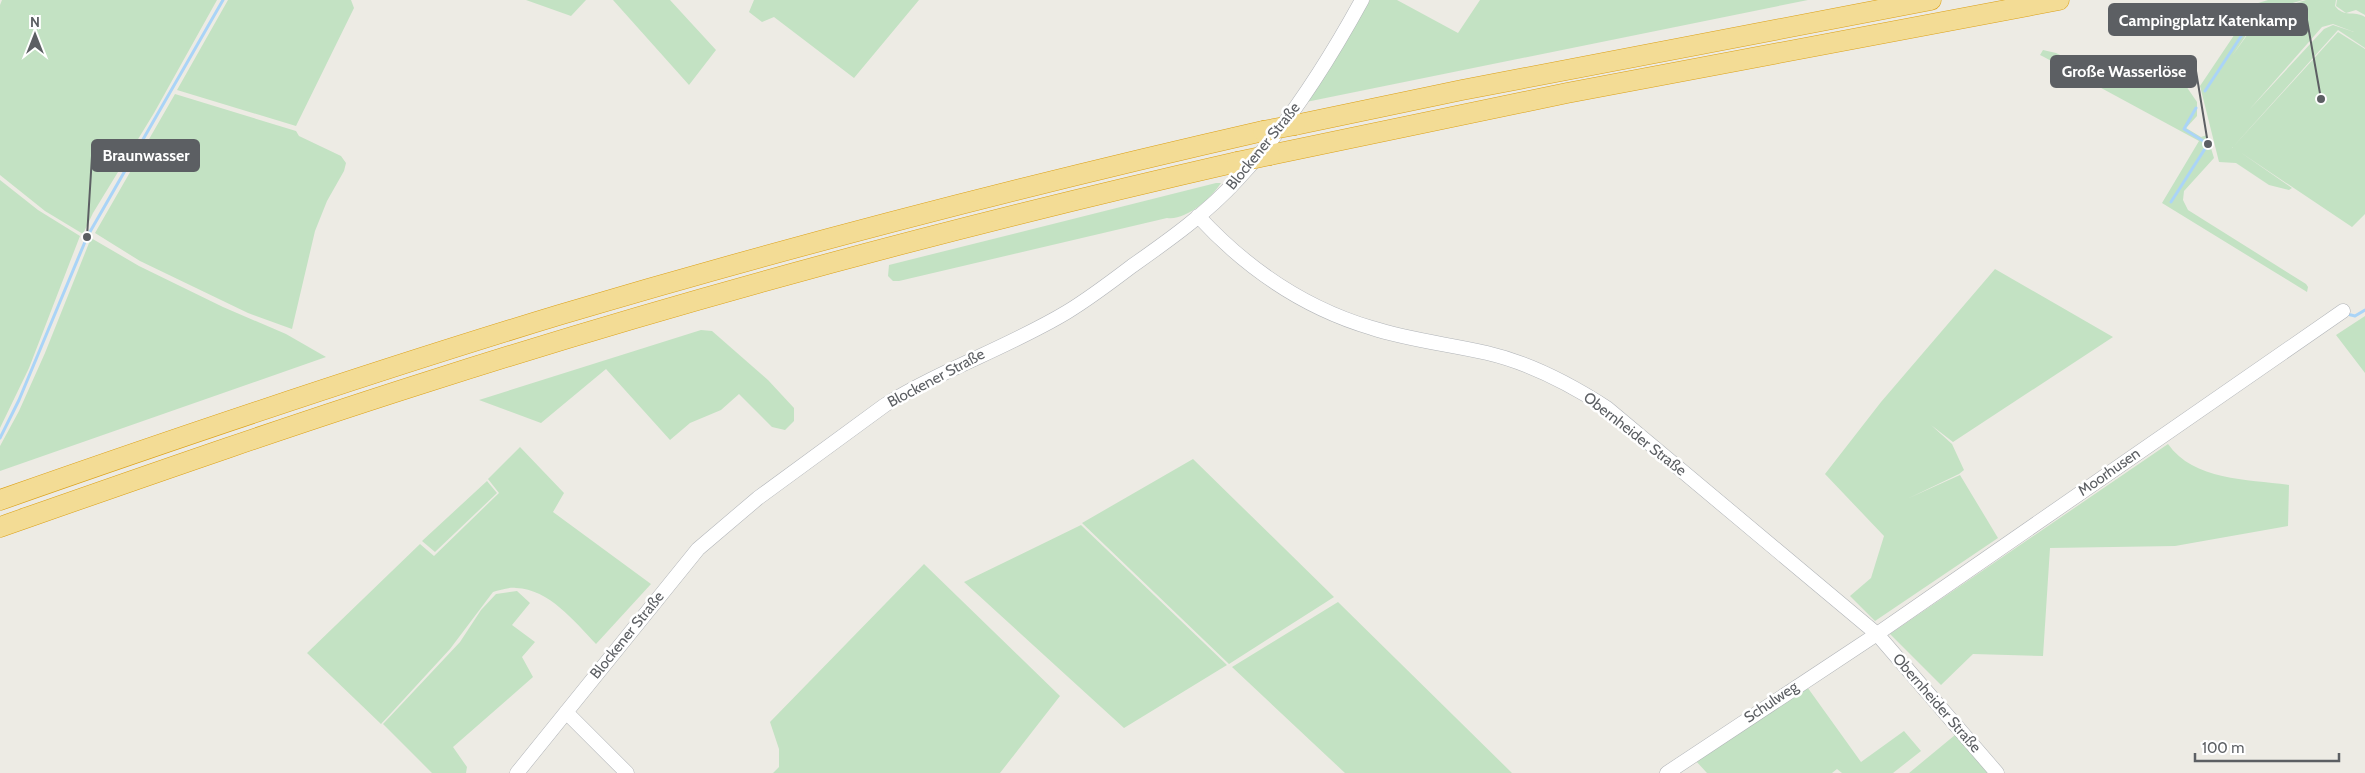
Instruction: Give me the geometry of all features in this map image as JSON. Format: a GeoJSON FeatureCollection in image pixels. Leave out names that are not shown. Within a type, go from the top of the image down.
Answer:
{"type":"FeatureCollection","features":[{"type":"Feature","properties":{"kind":"highway"},"geometry":{"type":"LineString","coordinates":[[0,500],[426,356],[559,315],[842,235],[1138,160],[1295,125],[1462,90],[1932,0]]}},
{"type":"Feature","properties":{"kind":"highway"},"geometry":{"type":"LineString","coordinates":[[0,527],[241,442],[423,383],[660,311],[1054,205],[1237,162],[1567,93],[2058,0]]}},
{"type":"Feature","properties":{"kind":"street","name":"Blockener Straße"},"geometry":{"type":"LineString","coordinates":[[517,773],[688,560],[731,519],[859,423],[912,388],[1067,312],[1198,216],[1238,179],[1286,121],[1338,42],[1362,0]]}},
{"type":"Feature","properties":{"kind":"street","name":"Obernheider Straße"},"geometry":{"type":"LineString","coordinates":[[1198,216],[1230,248],[1266,276],[1314,306],[1383,332],[1489,354],[1514,362],[1550,376],[1588,396],[1648,440],[1877,634],[1998,773]]}},
{"type":"Feature","properties":{"kind":"street","name":"Moorhusen"},"geometry":{"type":"LineString","coordinates":[[1877,634],[2342,311]]}},
{"type":"Feature","properties":{"kind":"street","name":"Schulweg"},"geometry":{"type":"LineString","coordinates":[[1667,773],[1877,634]]}},
{"type":"Feature","properties":{"kind":"street"},"geometry":{"type":"LineString","coordinates":[[566,712],[627,773]]}},
{"type":"Feature","properties":{"kind":"green space"},"geometry":{"type":"Polygon","coordinates":[[[2,0],[217,0],[154,113],[93,213],[83,234],[45,211],[0,175],[0,5],[2,0]]]}},
{"type":"Feature","properties":{"kind":"green space"},"geometry":{"type":"Polygon","coordinates":[[[228,0],[351,0],[354,8],[296,126],[177,90],[228,0]]]}},
{"type":"Feature","properties":{"kind":"green space"},"geometry":{"type":"Polygon","coordinates":[[[526,0],[586,0],[571,16],[526,0]]]}},
{"type":"Feature","properties":{"kind":"green space"},"geometry":{"type":"Polygon","coordinates":[[[613,0],[670,0],[716,50],[689,85],[613,0]]]}},
{"type":"Feature","properties":{"kind":"green space"},"geometry":{"type":"Polygon","coordinates":[[[754,0],[919,0],[854,78],[774,17],[762,22],[749,12],[754,0]]]}},
{"type":"Feature","properties":{"kind":"green space"},"geometry":{"type":"Polygon","coordinates":[[[1370,0],[1397,0],[1458,33],[1480,0],[1808,0],[1306,102],[1370,0]]]}},
{"type":"Feature","properties":{"kind":"green space"},"geometry":{"type":"Polygon","coordinates":[[[2268,0],[2303,0],[2262,12],[2232,56],[2263,13],[2306,0],[2336,0],[2335,6],[2338,10],[2365,17],[2365,48],[2338,30],[2232,148],[2338,32],[2365,49],[2365,214],[2352,227],[2240,152],[2292,188],[2289,190],[2269,185],[2236,163],[2219,162],[2200,86],[2255,4],[2268,0]],[[2333,24],[2322,27],[2249,110],[2324,29],[2333,25],[2354,32],[2333,24]]]}},
{"type":"Feature","properties":{"kind":"green space"},"geometry":{"type":"Polygon","coordinates":[[[2337,0],[2365,0],[2365,15],[2356,10],[2346,13],[2336,6],[2337,0]]]}},
{"type":"Feature","properties":{"kind":"green space"},"geometry":{"type":"Polygon","coordinates":[[[2043,50],[2056,53],[2120,84],[2138,86],[2148,70],[2156,65],[2175,70],[2197,102],[2197,116],[2186,128],[2201,137],[2207,135],[2214,158],[2184,191],[2183,200],[2188,210],[2306,284],[2308,287],[2307,292],[2162,203],[2199,141],[2040,55],[2043,50]]]}},
{"type":"Feature","properties":{"kind":"green space"},"geometry":{"type":"Polygon","coordinates":[[[175,94],[296,131],[299,136],[341,156],[346,163],[344,171],[327,201],[315,231],[292,329],[248,313],[140,261],[95,233],[175,94]]]}},
{"type":"Feature","properties":{"kind":"green space"},"geometry":{"type":"Polygon","coordinates":[[[0,180],[38,210],[80,236],[29,368],[0,428],[0,180]]]}},
{"type":"Feature","properties":{"kind":"green space"},"geometry":{"type":"Polygon","coordinates":[[[1221,183],[1211,196],[1197,208],[1182,216],[899,281],[893,281],[888,276],[889,265],[1221,183]]]}},
{"type":"Feature","properties":{"kind":"green space"},"geometry":{"type":"Polygon","coordinates":[[[91,238],[139,266],[223,307],[286,334],[326,357],[0,471],[0,446],[19,411],[45,353],[91,238]]]}},
{"type":"Feature","properties":{"kind":"green space"},"geometry":{"type":"Polygon","coordinates":[[[1995,269],[2113,337],[1953,442],[1931,425],[1952,444],[1964,470],[1909,498],[1960,475],[1998,538],[1875,621],[1850,596],[1871,578],[1884,536],[1825,474],[1881,402],[1995,269]]]}},
{"type":"Feature","properties":{"kind":"green space"},"geometry":{"type":"Polygon","coordinates":[[[2365,316],[2365,373],[2336,335],[2365,316]]]}},
{"type":"Feature","properties":{"kind":"green space"},"geometry":{"type":"Polygon","coordinates":[[[701,330],[712,331],[768,380],[794,408],[794,421],[785,430],[772,427],[739,394],[721,410],[690,423],[670,440],[606,369],[541,423],[479,400],[701,330]]]}},
{"type":"Feature","properties":{"kind":"green space"},"geometry":{"type":"Polygon","coordinates":[[[2168,444],[2179,456],[2207,472],[2240,479],[2289,485],[2288,526],[2175,546],[2050,548],[2043,656],[1973,654],[1941,685],[1890,634],[2168,444]]]}},
{"type":"Feature","properties":{"kind":"green space"},"geometry":{"type":"Polygon","coordinates":[[[520,447],[564,493],[553,512],[651,584],[596,644],[560,608],[539,594],[513,588],[493,592],[450,649],[381,724],[307,653],[420,544],[434,556],[499,493],[488,479],[520,447]]]}},
{"type":"Feature","properties":{"kind":"green space"},"geometry":{"type":"Polygon","coordinates":[[[1193,459],[1334,597],[1229,664],[1082,523],[1193,459]]]}},
{"type":"Feature","properties":{"kind":"green space"},"geometry":{"type":"Polygon","coordinates":[[[487,481],[497,493],[435,552],[422,541],[487,481]]]}},
{"type":"Feature","properties":{"kind":"green space"},"geometry":{"type":"Polygon","coordinates":[[[1081,525],[1227,665],[1124,728],[964,582],[1081,525]]]}},
{"type":"Feature","properties":{"kind":"green space"},"geometry":{"type":"Polygon","coordinates":[[[924,564],[1060,696],[1000,773],[773,773],[779,767],[779,749],[770,722],[924,564]]]}},
{"type":"Feature","properties":{"kind":"green space"},"geometry":{"type":"Polygon","coordinates":[[[517,591],[530,603],[512,625],[535,642],[522,657],[533,677],[453,747],[467,767],[466,773],[432,773],[383,724],[460,642],[481,610],[496,594],[517,591]]]}},
{"type":"Feature","properties":{"kind":"green space"},"geometry":{"type":"Polygon","coordinates":[[[1338,602],[1512,773],[1345,773],[1232,667],[1338,602]]]}},
{"type":"Feature","properties":{"kind":"green space"},"geometry":{"type":"Polygon","coordinates":[[[1805,684],[1861,762],[1904,731],[1921,751],[1893,773],[1842,773],[1837,769],[1832,773],[1707,773],[1695,760],[1805,684]]]}},
{"type":"Feature","properties":{"kind":"green space"},"geometry":{"type":"Polygon","coordinates":[[[1955,735],[1988,773],[1909,773],[1955,735]]]}},
{"type":"Feature","properties":{"kind":"waterway"},"geometry":{"type":"LineString","coordinates":[[0,438],[19,400],[87,237],[223,0]]}},
{"type":"Feature","properties":{"kind":"waterway"},"geometry":{"type":"LineString","coordinates":[[2205,91],[2261,6]]}},
{"type":"Feature","properties":{"kind":"waterway"},"geometry":{"type":"LineString","coordinates":[[2171,202],[2208,144],[2184,129],[2196,108]]}},
{"type":"Feature","properties":{"kind":"waterway"},"geometry":{"type":"LineString","coordinates":[[2347,314],[2355,316],[2365,310]]}},
{"type":"Feature","properties":{"kind":"place","name":"Campingplatz Katenkamp"},"geometry":{"type":"Point","coordinates":[2321,99]}},
{"type":"Feature","properties":{"kind":"place","name":"Große Wasserlöse"},"geometry":{"type":"Point","coordinates":[2208,144]}},
{"type":"Feature","properties":{"kind":"place","name":"Braunwasser"},"geometry":{"type":"Point","coordinates":[87,237]}}]}
